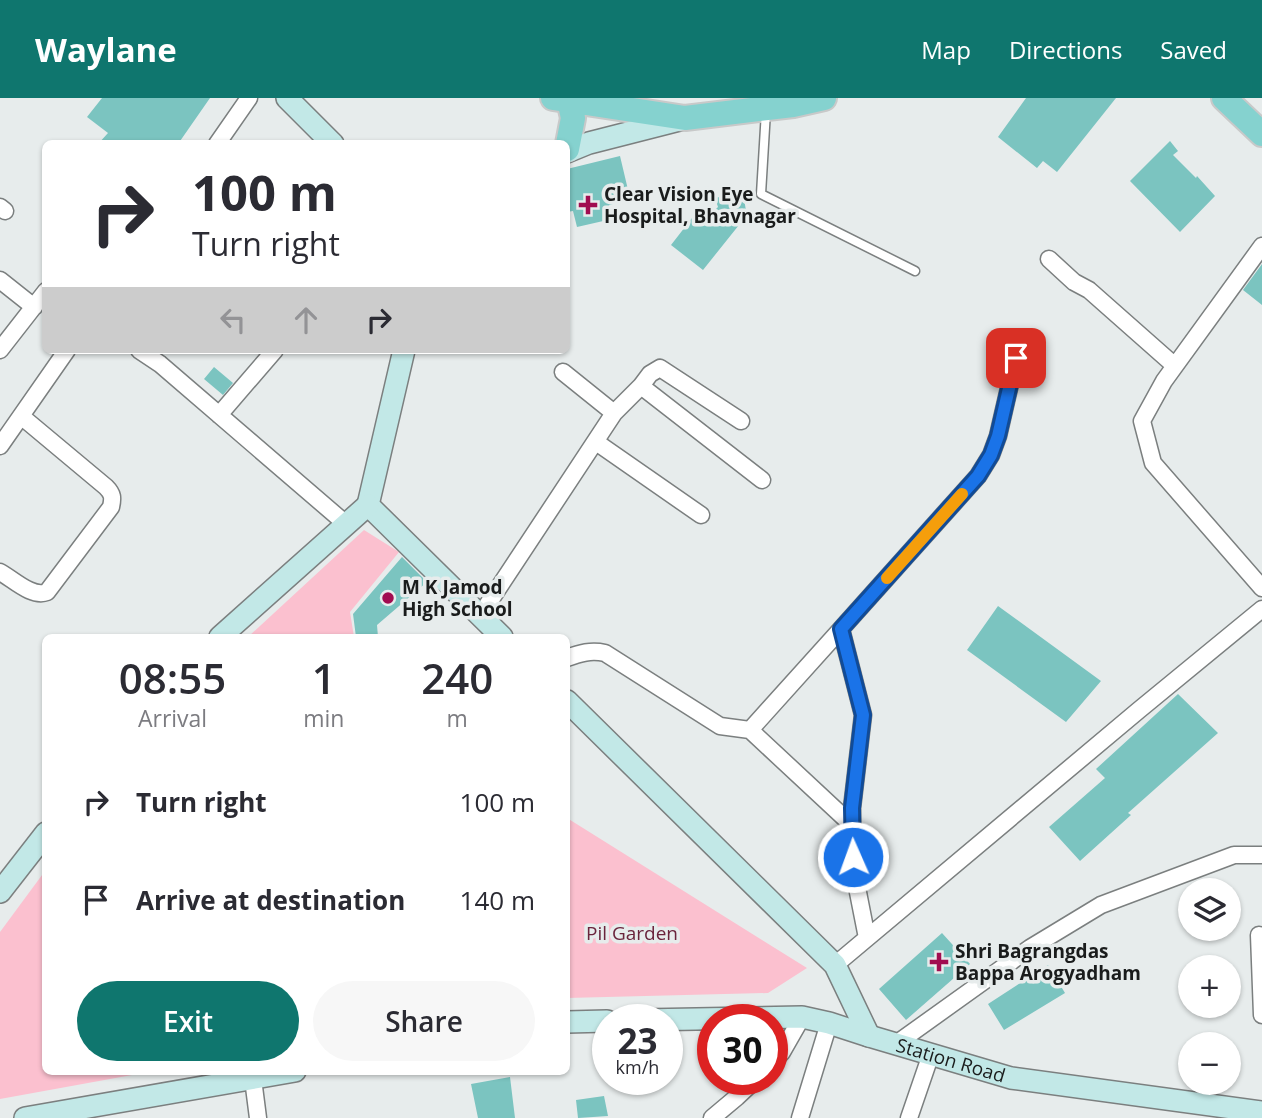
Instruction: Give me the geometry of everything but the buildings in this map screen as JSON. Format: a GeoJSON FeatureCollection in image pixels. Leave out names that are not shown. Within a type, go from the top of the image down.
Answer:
{"type":"FeatureCollection","features":[{"type":"Feature","properties":{"kind":"main road"},"geometry":{"type":"LineString","coordinates":[[287,98],[329,140]]}},
{"type":"Feature","properties":{"kind":"main road"},"geometry":{"type":"LineString","coordinates":[[570,149],[685,118],[793,106],[824,98]]}},
{"type":"Feature","properties":{"kind":"main road"},"geometry":{"type":"LineString","coordinates":[[1224,98],[1262,134]]}},
{"type":"Feature","properties":{"kind":"main road"},"geometry":{"type":"LineString","coordinates":[[1248,98],[1262,111]]}},
{"type":"Feature","properties":{"kind":"main road"},"geometry":{"type":"LineString","coordinates":[[569,140],[573,100],[654,105],[685,118]]}},
{"type":"Feature","properties":{"kind":"main road"},"geometry":{"type":"LineString","coordinates":[[223,634],[368,505],[403,354]]}},
{"type":"Feature","properties":{"kind":"main road"},"geometry":{"type":"LineString","coordinates":[[368,505],[499,634]]}},
{"type":"Feature","properties":{"kind":"main road"},"geometry":{"type":"LineString","coordinates":[[570,704],[835,965],[869,1036]]}},
{"type":"Feature","properties":{"kind":"main road"},"geometry":{"type":"LineString","coordinates":[[0,892],[42,838]]}},
{"type":"Feature","properties":{"kind":"main road","name":"Station Road"},"geometry":{"type":"LineString","coordinates":[[683,1019],[802,1017],[1011,1078],[1262,1112]]}},
{"type":"Feature","properties":{"kind":"main road"},"geometry":{"type":"LineString","coordinates":[[570,1022],[592,1021]]}},
{"type":"Feature","properties":{"kind":"main road"},"geometry":{"type":"LineString","coordinates":[[25,1118],[274,1075]]}},
{"type":"Feature","properties":{"kind":"street"},"geometry":{"type":"LineString","coordinates":[[220,140],[249,98]]}},
{"type":"Feature","properties":{"kind":"street"},"geometry":{"type":"LineString","coordinates":[[1262,246],[1164,380],[1142,421],[1153,463],[1262,588]]}},
{"type":"Feature","properties":{"kind":"street"},"geometry":{"type":"LineString","coordinates":[[1049,259],[1074,282],[1089,290],[1175,366]]}},
{"type":"Feature","properties":{"kind":"street"},"geometry":{"type":"LineString","coordinates":[[0,279],[34,307]]}},
{"type":"Feature","properties":{"kind":"street"},"geometry":{"type":"LineString","coordinates":[[0,350],[42,296]]}},
{"type":"Feature","properties":{"kind":"street"},"geometry":{"type":"LineString","coordinates":[[0,446],[64,354]]}},
{"type":"Feature","properties":{"kind":"street"},"geometry":{"type":"LineString","coordinates":[[219,415],[272,354]]}},
{"type":"Feature","properties":{"kind":"street"},"geometry":{"type":"LineString","coordinates":[[162,356],[219,415],[346,524]]}},
{"type":"Feature","properties":{"kind":"street"},"geometry":{"type":"LineString","coordinates":[[750,730],[978,476],[991,455],[998,436],[1016,358]]}},
{"type":"Feature","properties":{"kind":"street"},"geometry":{"type":"LineString","coordinates":[[480,616],[614,413],[650,374],[660,368],[741,421]]}},
{"type":"Feature","properties":{"kind":"street"},"geometry":{"type":"LineString","coordinates":[[564,372],[614,413]]}},
{"type":"Feature","properties":{"kind":"street"},"geometry":{"type":"LineString","coordinates":[[641,386],[762,480]]}},
{"type":"Feature","properties":{"kind":"street"},"geometry":{"type":"LineString","coordinates":[[0,572],[33,592],[47,592],[111,507],[113,500],[106,487],[21,416]]}},
{"type":"Feature","properties":{"kind":"street"},"geometry":{"type":"LineString","coordinates":[[596,442],[701,515]]}},
{"type":"Feature","properties":{"kind":"street"},"geometry":{"type":"LineString","coordinates":[[835,965],[1262,609]]}},
{"type":"Feature","properties":{"kind":"street"},"geometry":{"type":"LineString","coordinates":[[841,629],[863,715],[852,825],[854,872],[867,939]]}},
{"type":"Feature","properties":{"kind":"street"},"geometry":{"type":"LineString","coordinates":[[570,657],[583,652],[605,653],[720,726],[750,730],[852,825]]}},
{"type":"Feature","properties":{"kind":"street"},"geometry":{"type":"LineString","coordinates":[[896,1044],[1030,947],[1101,905],[1234,855],[1262,855]]}},
{"type":"Feature","properties":{"kind":"street"},"geometry":{"type":"LineString","coordinates":[[1259,935],[1262,1015]]}},
{"type":"Feature","properties":{"kind":"street"},"geometry":{"type":"LineString","coordinates":[[788,1042],[802,1017]]}},
{"type":"Feature","properties":{"kind":"street"},"geometry":{"type":"LineString","coordinates":[[800,1118],[829,1023]]}},
{"type":"Feature","properties":{"kind":"street"},"geometry":{"type":"LineString","coordinates":[[909,1118],[931,1054]]}},
{"type":"Feature","properties":{"kind":"street"},"geometry":{"type":"LineString","coordinates":[[253,1079],[258,1118]]}},
{"type":"Feature","properties":{"kind":"street"},"geometry":{"type":"LineString","coordinates":[[712,1118],[739,1095]]}},
{"type":"Feature","properties":{"kind":"lane"},"geometry":{"type":"LineString","coordinates":[[766,109],[761,194],[915,271]]}},
{"type":"Feature","properties":{"kind":"green space"},"geometry":{"type":"Polygon","coordinates":[[[364,530],[399,552],[350,612],[354,634],[251,634],[364,530]]]}},
{"type":"Feature","properties":{"kind":"green space","name":"Pil Garden"},"geometry":{"type":"Polygon","coordinates":[[[570,820],[807,968],[768,993],[570,998],[570,820]]]}},
{"type":"Feature","properties":{"kind":"green space"},"geometry":{"type":"Polygon","coordinates":[[[42,875],[42,1075],[132,1075],[0,1099],[0,932],[42,875]]]}},
{"type":"Feature","properties":{"kind":"slow traffic"},"geometry":{"type":"LineString","coordinates":[[887,578],[962,494]]}},
{"type":"Feature","properties":{"kind":"place","name":"Clear Vision Eye Hospital, Bhavnagar"},"geometry":{"type":"Point","coordinates":[588,205]}},
{"type":"Feature","properties":{"kind":"place","name":"M K Jamod High School"},"geometry":{"type":"Point","coordinates":[388,598]}},
{"type":"Feature","properties":{"kind":"place","name":"Shri Bagrangdas Bappa Arogyadham"},"geometry":{"type":"Point","coordinates":[939,962]}},
{"type":"Feature","properties":{"kind":"route"},"geometry":{"type":"LineString","coordinates":[[853,857],[852,808],[863,715],[841,629],[978,476],[991,455],[998,436],[1016,358]]}}]}
